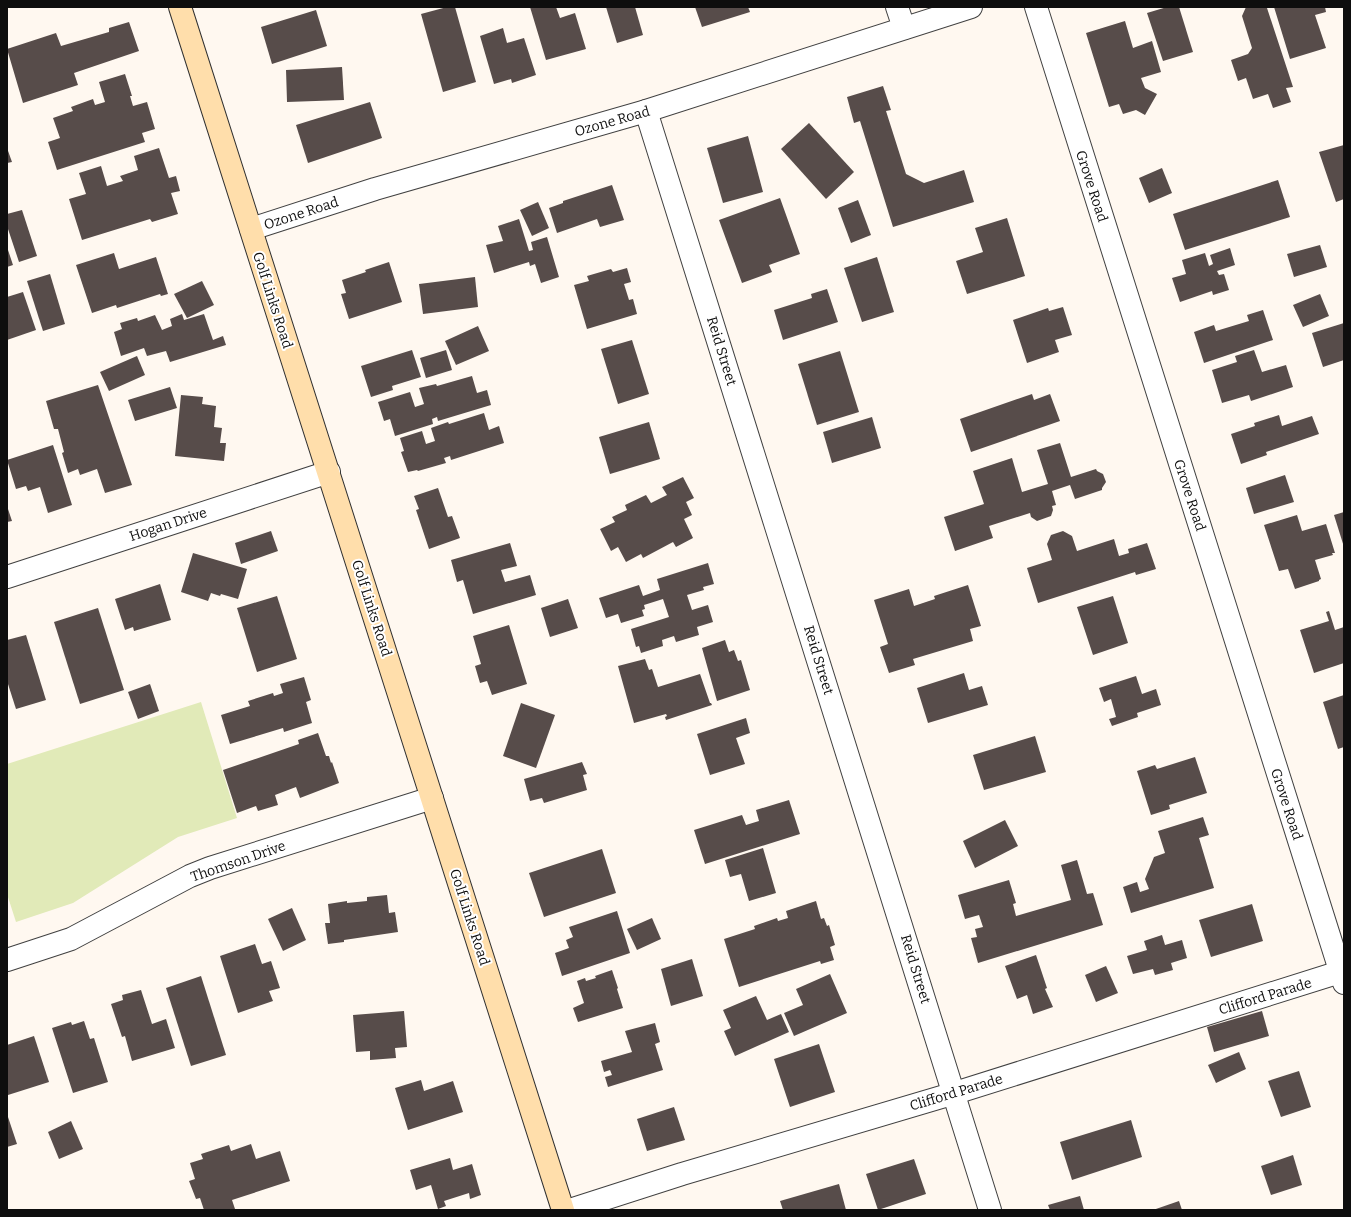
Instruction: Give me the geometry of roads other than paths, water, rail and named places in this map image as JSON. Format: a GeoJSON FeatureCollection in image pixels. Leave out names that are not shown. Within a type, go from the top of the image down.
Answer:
{"type":"FeatureCollection","features":[{"type":"Feature","properties":{"kind":"main road","name":"Golf Links Road"},"geometry":{"type":"LineString","coordinates":[[180,7],[329,472],[562,1210]]}},
{"type":"Feature","properties":{"kind":"street"},"geometry":{"type":"LineString","coordinates":[[898,7],[904,28]]}},
{"type":"Feature","properties":{"kind":"street","name":"Ozone Road"},"geometry":{"type":"LineString","coordinates":[[251,229],[375,189],[646,111],[971,7]]}},
{"type":"Feature","properties":{"kind":"street","name":"Grove Road"},"geometry":{"type":"LineString","coordinates":[[1036,7],[1342,978]]}},
{"type":"Feature","properties":{"kind":"street","name":"Reid Street"},"geometry":{"type":"LineString","coordinates":[[646,111],[990,1210]]}},
{"type":"Feature","properties":{"kind":"street","name":"Hogan Drive"},"geometry":{"type":"LineString","coordinates":[[7,576],[329,472]]}},
{"type":"Feature","properties":{"kind":"street","name":"Thomson Drive"},"geometry":{"type":"LineString","coordinates":[[7,960],[71,939],[190,876],[210,868],[432,798]]}},
{"type":"Feature","properties":{"kind":"street","name":"Clifford Parade"},"geometry":{"type":"LineString","coordinates":[[570,1210],[682,1174],[1342,978]]}}]}
